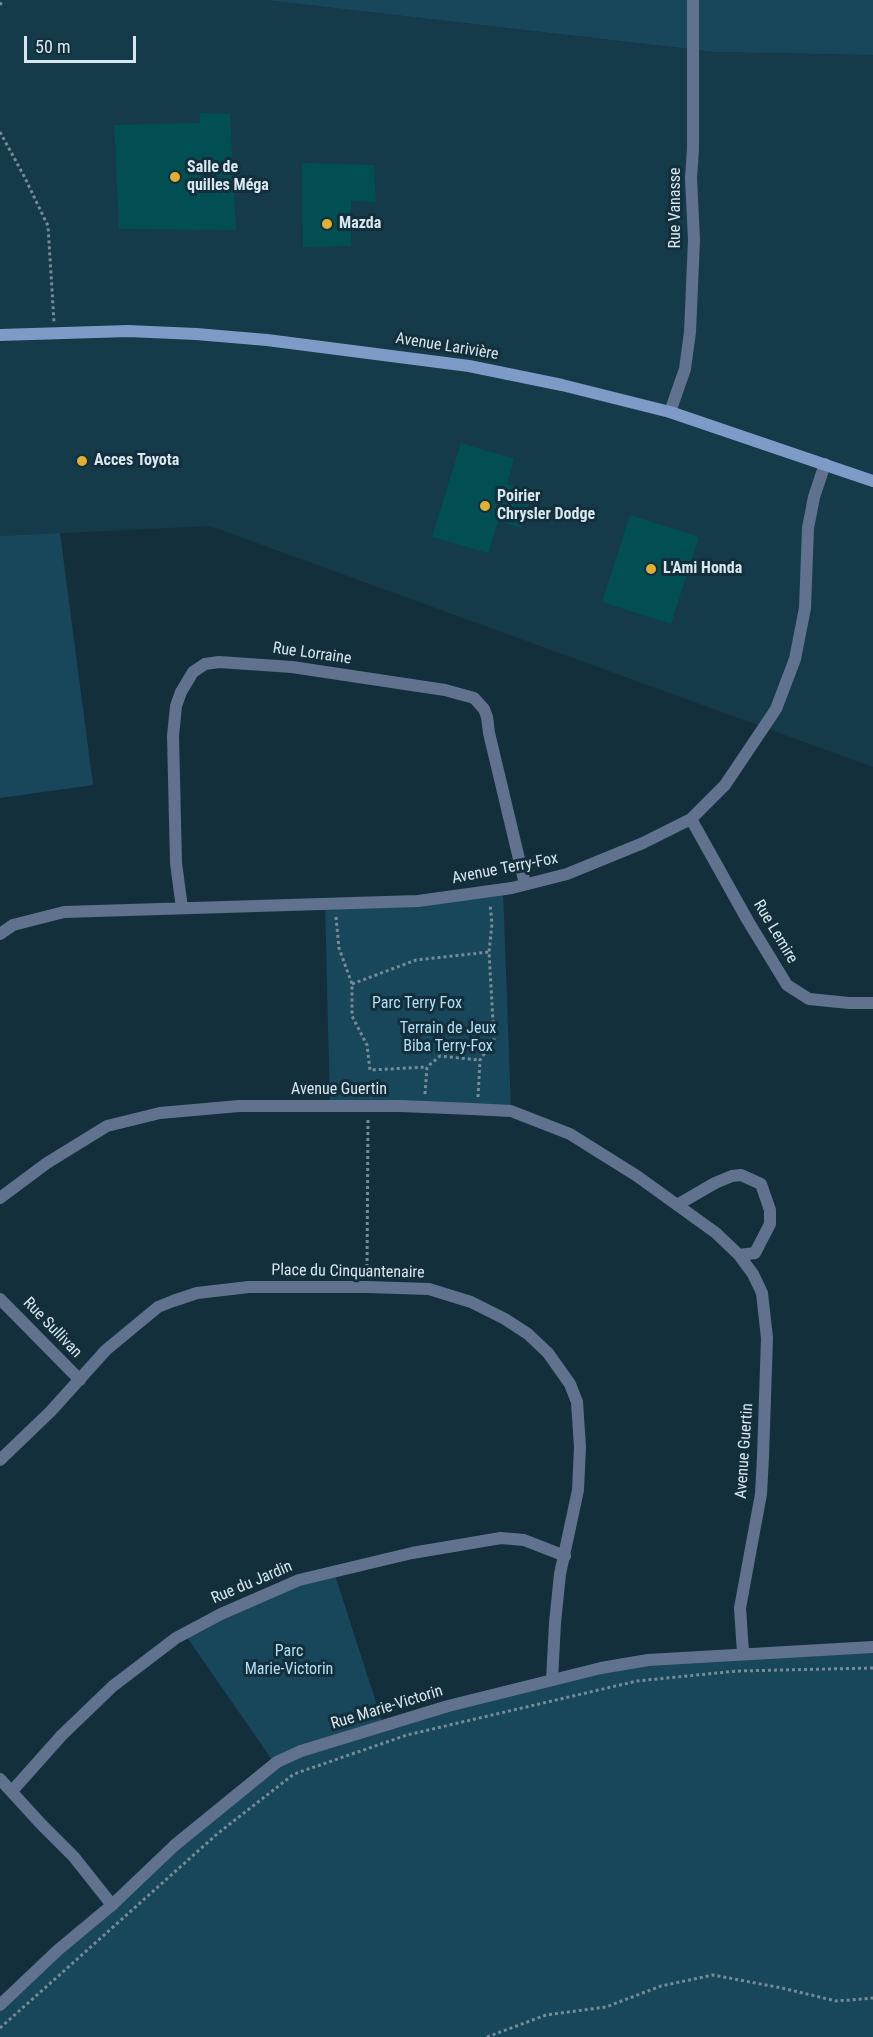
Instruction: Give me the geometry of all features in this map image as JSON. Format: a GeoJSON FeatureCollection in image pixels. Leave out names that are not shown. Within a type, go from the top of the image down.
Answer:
{"type":"FeatureCollection","features":[{"type":"Feature","properties":{"kind":"main road","name":"Avenue Larivière"},"geometry":{"type":"LineString","coordinates":[[0,335],[128,331],[196,334],[267,340],[469,366],[562,385],[670,412],[873,481]]}},
{"type":"Feature","properties":{"kind":"street","name":"Rue Vanasse"},"geometry":{"type":"LineString","coordinates":[[670,412],[685,369],[690,332],[694,240],[691,178],[694,126],[693,0]]}},
{"type":"Feature","properties":{"kind":"street","name":"Avenue Terry-Fox"},"geometry":{"type":"LineString","coordinates":[[0,934],[13,925],[64,912],[418,901],[512,888],[567,874],[643,843],[690,819],[725,785],[776,709],[795,658],[805,608],[808,528],[814,497],[825,464]]}},
{"type":"Feature","properties":{"kind":"street","name":"Rue Lorraine"},"geometry":{"type":"LineString","coordinates":[[182,908],[176,863],[173,736],[176,706],[193,672],[205,664],[219,662],[292,667],[445,690],[474,698],[484,709],[487,717],[525,884]]}},
{"type":"Feature","properties":{"kind":"street","name":"Rue Lemire"},"geometry":{"type":"LineString","coordinates":[[690,819],[748,921],[788,985],[809,999],[873,1003]]}},
{"type":"Feature","properties":{"kind":"street","name":"Avenue Guertin"},"geometry":{"type":"LineString","coordinates":[[0,1198],[47,1163],[107,1126],[160,1113],[239,1106],[478,1109],[511,1111],[570,1134],[637,1176],[716,1233],[739,1255],[753,1274],[762,1293],[767,1338],[760,1494],[740,1608],[743,1653]]}},
{"type":"Feature","properties":{"kind":"street"},"geometry":{"type":"LineString","coordinates":[[676,1206],[715,1183],[732,1176],[741,1175],[760,1184],[771,1210],[770,1224],[755,1253],[739,1255]]}},
{"type":"Feature","properties":{"kind":"street","name":"Place du Cinquantenaire"},"geometry":{"type":"LineString","coordinates":[[0,1460],[51,1411],[126,1331],[158,1307],[173,1301],[197,1293],[249,1287],[367,1287],[429,1289],[471,1302],[505,1319],[528,1334],[548,1353],[570,1384],[577,1402],[578,1490],[560,1574],[552,1680]]}},
{"type":"Feature","properties":{"kind":"street","name":"Rue Sullivan"},"geometry":{"type":"LineString","coordinates":[[0,1299],[80,1380]]}},
{"type":"Feature","properties":{"kind":"street","name":"Rue du Jardin"},"geometry":{"type":"LineString","coordinates":[[12,1791],[62,1735],[113,1686],[176,1638],[221,1614],[299,1580],[412,1553],[501,1538],[524,1540],[565,1556]]}},
{"type":"Feature","properties":{"kind":"street","name":"Rue Marie-Victorin"},"geometry":{"type":"LineString","coordinates":[[0,2005],[175,1845],[275,1764],[301,1751],[383,1725],[601,1668],[648,1660],[873,1647]]}},
{"type":"Feature","properties":{"kind":"street"},"geometry":{"type":"LineString","coordinates":[[0,1779],[74,1857],[111,1905]]}},
{"type":"Feature","properties":{"kind":"path"},"geometry":{"type":"LineString","coordinates":[[0,5],[3,0]]}},
{"type":"Feature","properties":{"kind":"path"},"geometry":{"type":"LineString","coordinates":[[0,132],[48,226],[55,333]]}},
{"type":"Feature","properties":{"kind":"path"},"geometry":{"type":"LineString","coordinates":[[478,1109],[480,1060],[494,1038],[489,952],[492,924],[488,890]]}},
{"type":"Feature","properties":{"kind":"path"},"geometry":{"type":"LineString","coordinates":[[335,903],[339,948],[352,984],[352,1016],[367,1045],[370,1070],[427,1067],[440,1056],[480,1060]]}},
{"type":"Feature","properties":{"kind":"path"},"geometry":{"type":"LineString","coordinates":[[352,984],[416,960],[489,952]]}},
{"type":"Feature","properties":{"kind":"path"},"geometry":{"type":"LineString","coordinates":[[424,1107],[427,1067]]}},
{"type":"Feature","properties":{"kind":"path"},"geometry":{"type":"LineString","coordinates":[[367,1287],[368,1106]]}},
{"type":"Feature","properties":{"kind":"path"},"geometry":{"type":"LineString","coordinates":[[0,2028],[216,1834],[294,1774],[407,1735],[637,1681],[737,1671],[873,1668]]}},
{"type":"Feature","properties":{"kind":"path"},"geometry":{"type":"LineString","coordinates":[[487,2037],[546,2015],[606,2007],[661,1986],[713,1975],[836,2001],[873,1998]]}},
{"type":"Feature","properties":{"kind":"shaded area"},"geometry":{"type":"Polygon","coordinates":[[[0,0],[266,0],[715,52],[873,55],[873,767],[210,526],[0,536],[0,0]]]}},
{"type":"Feature","properties":{"kind":"green space"},"geometry":{"type":"Polygon","coordinates":[[[266,0],[873,0],[873,55],[715,52],[266,0]]]}},
{"type":"Feature","properties":{"kind":"green space"},"geometry":{"type":"Polygon","coordinates":[[[60,533],[93,785],[0,798],[0,536],[60,533]]]}},
{"type":"Feature","properties":{"kind":"green space","name":"Parc Terry Fox"},"geometry":{"type":"Polygon","coordinates":[[[503,889],[511,1111],[330,1107],[325,903],[503,889]]]}},
{"type":"Feature","properties":{"kind":"green space","name":"Parc Marie-Victorin"},"geometry":{"type":"Polygon","coordinates":[[[334,1572],[383,1724],[601,1668],[873,1647],[873,2037],[0,2037],[0,2005],[275,1764],[184,1633],[334,1572]]]}},
{"type":"Feature","properties":{"kind":"building","name":"Salle de quilles Méga"},"geometry":{"type":"Polygon","coordinates":[[[200,113],[230,114],[236,230],[119,229],[114,125],[200,123],[200,113]]]}},
{"type":"Feature","properties":{"kind":"building","name":"Mazda"},"geometry":{"type":"Polygon","coordinates":[[[302,163],[374,165],[376,202],[351,201],[351,246],[303,247],[302,163]]]}},
{"type":"Feature","properties":{"kind":"building","name":"Poirier Chrysler Dodge"},"geometry":{"type":"Polygon","coordinates":[[[461,443],[514,459],[507,484],[533,491],[522,528],[498,521],[488,553],[432,537],[461,443]]]}},
{"type":"Feature","properties":{"kind":"building","name":"L'Ami Honda"},"geometry":{"type":"Polygon","coordinates":[[[630,515],[699,537],[671,624],[602,602],[630,515]]]}},
{"type":"Feature","properties":{"kind":"place","name":"Salle de quilles Méga"},"geometry":{"type":"Point","coordinates":[175,177]}},
{"type":"Feature","properties":{"kind":"place","name":"Mazda"},"geometry":{"type":"Point","coordinates":[327,224]}},
{"type":"Feature","properties":{"kind":"place","name":"Acces Toyota"},"geometry":{"type":"Point","coordinates":[82,461]}},
{"type":"Feature","properties":{"kind":"place","name":"Poirier Chrysler Dodge"},"geometry":{"type":"Point","coordinates":[485,506]}},
{"type":"Feature","properties":{"kind":"place","name":"L'Ami Honda"},"geometry":{"type":"Point","coordinates":[651,569]}},
{"type":"Feature","properties":{"kind":"park label","name":"Terrain de Jeux Biba Terry-Fox"},"geometry":{"type":"Point","coordinates":[448,1038]}}]}
